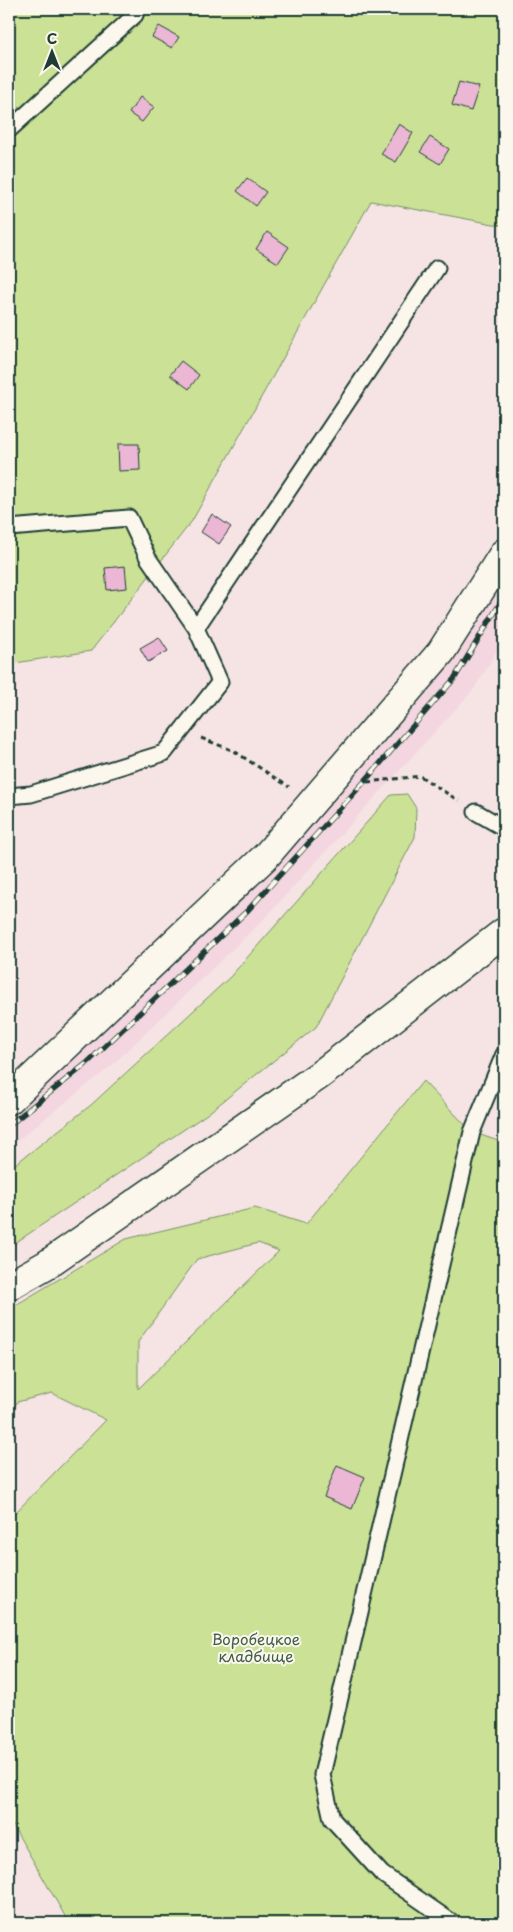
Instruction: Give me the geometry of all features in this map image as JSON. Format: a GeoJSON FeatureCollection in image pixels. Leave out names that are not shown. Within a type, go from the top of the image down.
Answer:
{"type":"FeatureCollection","features":[{"type":"Feature","properties":{"kind":"street"},"geometry":{"type":"LineString","coordinates":[[9,1100],[266,856],[441,652],[504,553]]}},
{"type":"Feature","properties":{"kind":"street"},"geometry":{"type":"LineString","coordinates":[[9,1286],[46,1265],[322,1074],[504,932]]}},
{"type":"Feature","properties":{"kind":"lane"},"geometry":{"type":"LineString","coordinates":[[9,130],[136,15],[137,9]]}},
{"type":"Feature","properties":{"kind":"lane"},"geometry":{"type":"LineString","coordinates":[[196,628],[437,268]]}},
{"type":"Feature","properties":{"kind":"lane"},"geometry":{"type":"LineString","coordinates":[[9,528],[129,518],[148,558],[196,628],[220,682],[164,753],[31,794],[9,796]]}},
{"type":"Feature","properties":{"kind":"lane"},"geometry":{"type":"LineString","coordinates":[[476,812],[504,828]]}},
{"type":"Feature","properties":{"kind":"lane"},"geometry":{"type":"LineString","coordinates":[[453,1923],[382,1874],[332,1819],[322,1775],[472,1132],[504,1054]]}},
{"type":"Feature","properties":{"kind":"shaded area"},"geometry":{"type":"Polygon","coordinates":[[[504,569],[504,639],[474,689],[264,919],[109,1068],[9,1147],[9,1110],[441,670],[504,569]]]}},
{"type":"Feature","properties":{"kind":"green space"},"geometry":{"type":"Polygon","coordinates":[[[9,9],[504,9],[504,226],[371,201],[192,521],[91,651],[9,664],[9,9]]]}},
{"type":"Feature","properties":{"kind":"green space"},"geometry":{"type":"Polygon","coordinates":[[[407,794],[416,808],[415,837],[316,1027],[207,1114],[9,1247],[9,1169],[91,1105],[230,977],[391,795],[407,794]]]}},
{"type":"Feature","properties":{"kind":"green space","name":"Воробецкое кладбище"},"geometry":{"type":"Polygon","coordinates":[[[423,1081],[472,1132],[504,1143],[504,1923],[69,1923],[9,1819],[9,1519],[106,1420],[52,1393],[17,1402],[9,1418],[9,1309],[126,1239],[255,1208],[306,1224],[423,1081]],[[258,1243],[197,1259],[138,1342],[138,1389],[279,1251],[258,1243]]]}},
{"type":"Feature","properties":{"kind":"building"},"geometry":{"type":"Polygon","coordinates":[[[159,26],[179,37],[172,48],[152,37],[159,26]]]}},
{"type":"Feature","properties":{"kind":"building"},"geometry":{"type":"Polygon","coordinates":[[[459,82],[479,87],[471,111],[452,105],[459,82]]]}},
{"type":"Feature","properties":{"kind":"building"},"geometry":{"type":"Polygon","coordinates":[[[140,97],[154,107],[142,122],[129,113],[140,97]]]}},
{"type":"Feature","properties":{"kind":"building"},"geometry":{"type":"Polygon","coordinates":[[[399,124],[413,133],[396,162],[381,154],[399,124]]]}},
{"type":"Feature","properties":{"kind":"building"},"geometry":{"type":"Polygon","coordinates":[[[430,137],[449,149],[440,164],[420,152],[430,137]]]}},
{"type":"Feature","properties":{"kind":"building"},"geometry":{"type":"Polygon","coordinates":[[[247,178],[266,192],[256,206],[237,191],[247,178]]]}},
{"type":"Feature","properties":{"kind":"building"},"geometry":{"type":"Polygon","coordinates":[[[267,232],[289,247],[278,263],[256,249],[267,232]]]}},
{"type":"Feature","properties":{"kind":"building"},"geometry":{"type":"Polygon","coordinates":[[[181,361],[199,375],[189,389],[170,375],[181,361]]]}},
{"type":"Feature","properties":{"kind":"building"},"geometry":{"type":"Polygon","coordinates":[[[118,444],[139,444],[140,470],[119,471],[118,444]]]}},
{"type":"Feature","properties":{"kind":"building"},"geometry":{"type":"Polygon","coordinates":[[[212,514],[231,527],[219,544],[201,532],[212,514]]]}},
{"type":"Feature","properties":{"kind":"building"},"geometry":{"type":"Polygon","coordinates":[[[125,566],[127,588],[107,590],[105,568],[125,566]]]}},
{"type":"Feature","properties":{"kind":"building"},"geometry":{"type":"Polygon","coordinates":[[[159,637],[168,651],[148,662],[140,648],[159,637]]]}},
{"type":"Feature","properties":{"kind":"building"},"geometry":{"type":"Polygon","coordinates":[[[337,1465],[365,1477],[352,1509],[324,1497],[337,1465]]]}},
{"type":"Feature","properties":{"kind":"railway"},"geometry":{"type":"LineString","coordinates":[[9,1125],[86,1064],[248,910],[454,679],[504,597]]}}]}
